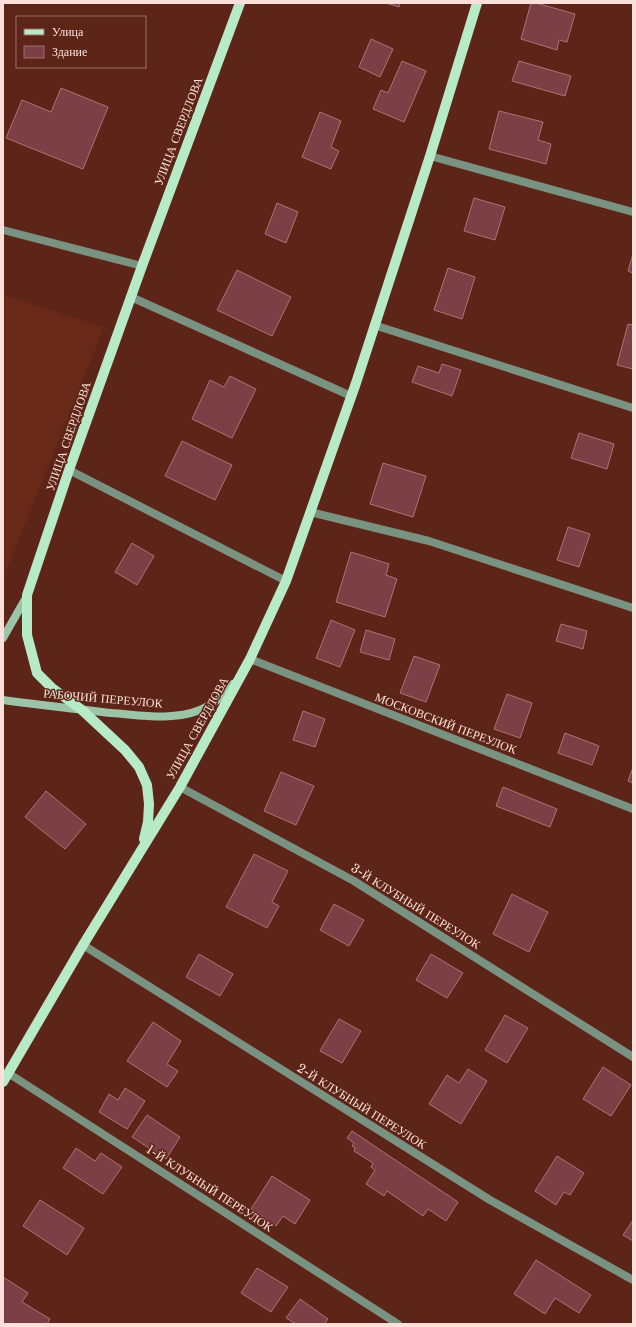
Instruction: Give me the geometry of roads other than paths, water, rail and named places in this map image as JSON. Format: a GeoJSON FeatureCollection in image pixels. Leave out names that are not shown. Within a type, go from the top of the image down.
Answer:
{"type":"FeatureCollection","features":[{"type":"Feature","properties":{"kind":"main road","name":"УЛИЦА СВЕРДЛОВА"},"geometry":{"type":"LineString","coordinates":[[142,849],[148,822],[149,804],[147,785],[139,767],[125,750],[82,710],[52,688],[37,673],[27,635],[27,595],[69,470],[142,266],[240,3]]}},
{"type":"Feature","properties":{"kind":"main road","name":"УЛИЦА СВЕРДЛОВА"},"geometry":{"type":"LineString","coordinates":[[3,1082],[83,945],[180,787],[250,659],[286,581],[351,396],[430,156],[477,3]]}},
{"type":"Feature","properties":{"kind":"main road"},"geometry":{"type":"LineString","coordinates":[[3,638],[27,595]]}},
{"type":"Feature","properties":{"kind":"main road","name":"РАБОЧИЙ ПЕРЕУЛОК"},"geometry":{"type":"LineString","coordinates":[[3,700],[82,710],[162,717],[183,715],[200,710],[228,691],[250,659]]}},
{"type":"Feature","properties":{"kind":"street"},"geometry":{"type":"LineString","coordinates":[[430,156],[633,212]]}},
{"type":"Feature","properties":{"kind":"street"},"geometry":{"type":"LineString","coordinates":[[3,230],[142,266]]}},
{"type":"Feature","properties":{"kind":"street"},"geometry":{"type":"LineString","coordinates":[[132,297],[351,396]]}},
{"type":"Feature","properties":{"kind":"street"},"geometry":{"type":"LineString","coordinates":[[374,325],[633,408]]}},
{"type":"Feature","properties":{"kind":"street"},"geometry":{"type":"LineString","coordinates":[[69,470],[286,581]]}},
{"type":"Feature","properties":{"kind":"street"},"geometry":{"type":"LineString","coordinates":[[310,512],[429,541],[633,608]]}},
{"type":"Feature","properties":{"kind":"street","name":"МОСКОВСКИЙ ПЕРЕУЛОК"},"geometry":{"type":"LineString","coordinates":[[250,659],[633,809]]}},
{"type":"Feature","properties":{"kind":"street","name":"3-Й КЛУБНЫЙ ПЕРЕУЛОК"},"geometry":{"type":"LineString","coordinates":[[180,787],[354,881],[633,1057]]}},
{"type":"Feature","properties":{"kind":"street","name":"2-Й КЛУБНЫЙ ПЕРЕУЛОК"},"geometry":{"type":"LineString","coordinates":[[83,945],[490,1200],[633,1280]]}},
{"type":"Feature","properties":{"kind":"street","name":"1-Й КЛУБНЫЙ ПЕРЕУЛОК"},"geometry":{"type":"LineString","coordinates":[[8,1073],[398,1324]]}}]}
